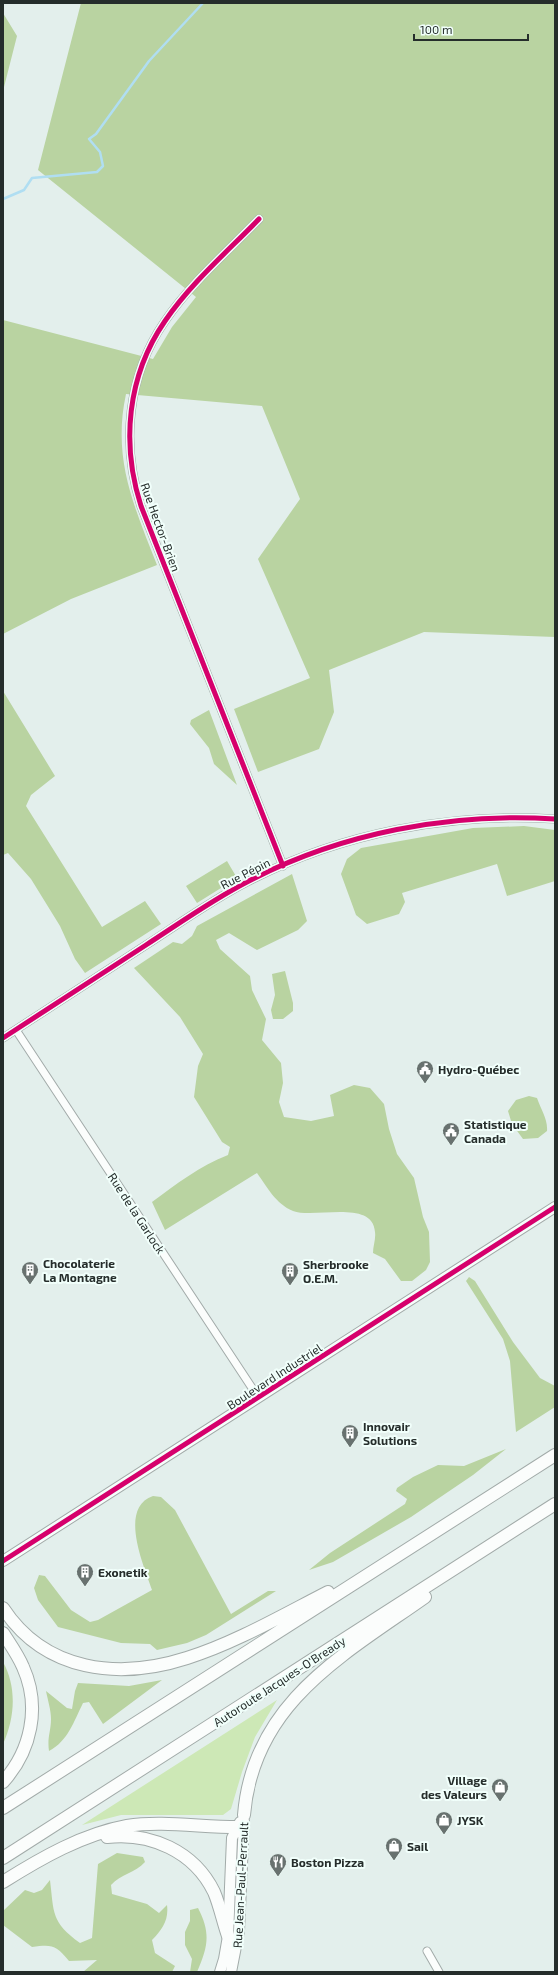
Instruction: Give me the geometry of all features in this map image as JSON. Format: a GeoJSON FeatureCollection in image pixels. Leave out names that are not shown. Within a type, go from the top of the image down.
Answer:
{"type":"FeatureCollection","features":[{"type":"Feature","properties":{"kind":"highway"},"geometry":{"type":"LineString","coordinates":[[3,1808],[555,1454]]}},
{"type":"Feature","properties":{"kind":"highway","name":"Autoroute Jacques-O'Bready"},"geometry":{"type":"LineString","coordinates":[[3,1858],[555,1504]]}},
{"type":"Feature","properties":{"kind":"highway"},"geometry":{"type":"LineString","coordinates":[[3,1882],[67,1846],[104,1832],[127,1826],[242,1823],[249,1782],[259,1754],[278,1720],[302,1689],[330,1664],[512,1531]]}},
{"type":"Feature","properties":{"kind":"highway"},"geometry":{"type":"LineString","coordinates":[[3,1608],[26,1636],[56,1656],[92,1667],[108,1669],[140,1668],[173,1662],[200,1654],[258,1627],[386,1563]]}},
{"type":"Feature","properties":{"kind":"highway"},"geometry":{"type":"LineString","coordinates":[[3,1633],[26,1675],[31,1695],[32,1711],[31,1729],[25,1747],[15,1766],[3,1782]]}},
{"type":"Feature","properties":{"kind":"highway"},"geometry":{"type":"LineString","coordinates":[[67,1846],[100,1838],[128,1836],[150,1839],[172,1848],[193,1864],[207,1881],[216,1898],[228,1936]]}},
{"type":"Feature","properties":{"kind":"street","name":"Rue Hector-Brien"},"geometry":{"type":"LineString","coordinates":[[259,219],[185,296],[157,333],[144,359],[135,386],[130,414],[129,442],[132,475],[140,506],[283,866]]}},
{"type":"Feature","properties":{"kind":"street","name":"Rue Pépin"},"geometry":{"type":"LineString","coordinates":[[3,1038],[203,908],[248,882],[283,866],[345,844],[409,828],[489,818],[555,819]]}},
{"type":"Feature","properties":{"kind":"street","name":"Rue de la Garlock"},"geometry":{"type":"LineString","coordinates":[[16,1030],[258,1397]]}},
{"type":"Feature","properties":{"kind":"street","name":"Boulevard Industriel"},"geometry":{"type":"LineString","coordinates":[[3,1561],[555,1207]]}},
{"type":"Feature","properties":{"kind":"street","name":"Rue Jean-Paul-Perrault"},"geometry":{"type":"LineString","coordinates":[[220,1972],[226,1953],[228,1936],[232,1838],[242,1823]]}},
{"type":"Feature","properties":{"kind":"street","name":"Rue Jean-Paul-Perrault"},"geometry":{"type":"LineString","coordinates":[[231,1972],[239,1931],[242,1823]]}},
{"type":"Feature","properties":{"kind":"street"},"geometry":{"type":"LineString","coordinates":[[427,1951],[439,1972]]}},
{"type":"Feature","properties":{"kind":"green space"},"geometry":{"type":"Polygon","coordinates":[[[81,3],[555,3],[555,637],[424,632],[329,670],[334,712],[319,749],[258,772],[234,709],[310,678],[258,559],[300,499],[262,406],[126,394],[122,418],[124,461],[133,502],[157,565],[71,599],[3,634],[3,320],[153,359],[172,327],[196,297],[38,170],[81,3]]]}},
{"type":"Feature","properties":{"kind":"green space"},"geometry":{"type":"Polygon","coordinates":[[[3,13],[17,36],[3,91],[3,13]]]}},
{"type":"Feature","properties":{"kind":"green space"},"geometry":{"type":"Polygon","coordinates":[[[3,691],[55,776],[31,795],[26,806],[102,927],[145,901],[161,924],[85,973],[75,959],[60,926],[31,879],[8,853],[3,855],[3,691]]]}},
{"type":"Feature","properties":{"kind":"green space"},"geometry":{"type":"Polygon","coordinates":[[[209,710],[237,785],[214,764],[209,748],[190,724],[191,720],[209,710]]]}},
{"type":"Feature","properties":{"kind":"green space"},"geometry":{"type":"Polygon","coordinates":[[[524,826],[555,830],[555,881],[507,896],[497,864],[402,893],[405,902],[399,914],[367,924],[356,915],[341,874],[347,859],[361,848],[473,828],[524,826]]]}},
{"type":"Feature","properties":{"kind":"green space"},"geometry":{"type":"Polygon","coordinates":[[[227,861],[237,878],[197,903],[186,886],[227,861]]]}},
{"type":"Feature","properties":{"kind":"green space"},"geometry":{"type":"Polygon","coordinates":[[[292,874],[307,921],[298,930],[257,950],[229,933],[216,940],[220,949],[250,976],[252,990],[266,1019],[262,1040],[281,1063],[283,1083],[279,1102],[284,1117],[311,1121],[334,1116],[330,1095],[354,1085],[370,1088],[384,1104],[389,1129],[397,1154],[414,1178],[423,1217],[429,1232],[430,1262],[426,1270],[412,1281],[401,1281],[385,1259],[373,1253],[375,1232],[372,1222],[364,1216],[354,1213],[341,1212],[302,1213],[293,1211],[277,1200],[257,1173],[165,1230],[152,1202],[207,1164],[228,1155],[230,1147],[222,1142],[194,1097],[198,1066],[203,1054],[180,1017],[134,968],[173,942],[182,944],[192,936],[197,926],[292,874]]]}},
{"type":"Feature","properties":{"kind":"green space"},"geometry":{"type":"Polygon","coordinates":[[[285,971],[293,1003],[293,1011],[283,1019],[273,1019],[271,1010],[275,995],[272,974],[285,971]]]}},
{"type":"Feature","properties":{"kind":"green space"},"geometry":{"type":"Polygon","coordinates":[[[529,1096],[537,1098],[545,1118],[547,1131],[538,1138],[523,1139],[512,1124],[508,1111],[516,1100],[529,1096]]]}},
{"type":"Feature","properties":{"kind":"green space"},"geometry":{"type":"Polygon","coordinates":[[[469,1277],[475,1281],[513,1342],[540,1378],[555,1386],[555,1407],[516,1432],[510,1361],[503,1339],[466,1281],[469,1277]]]}},
{"type":"Feature","properties":{"kind":"green space"},"geometry":{"type":"Polygon","coordinates":[[[506,1449],[473,1475],[411,1517],[333,1562],[309,1570],[330,1553],[405,1504],[407,1499],[396,1491],[397,1488],[413,1477],[438,1465],[464,1466],[506,1449]]]}},
{"type":"Feature","properties":{"kind":"green space"},"geometry":{"type":"Polygon","coordinates":[[[153,1496],[161,1497],[175,1510],[231,1614],[268,1591],[276,1591],[206,1635],[187,1643],[157,1650],[150,1644],[121,1643],[58,1627],[38,1600],[34,1588],[39,1575],[45,1576],[71,1610],[90,1622],[98,1620],[152,1590],[136,1538],[135,1525],[137,1512],[143,1502],[153,1496]]]}},
{"type":"Feature","properties":{"kind":"green space"},"geometry":{"type":"Polygon","coordinates":[[[3,1662],[11,1682],[13,1703],[10,1724],[3,1744],[3,1662]]]}},
{"type":"Feature","properties":{"kind":"green space"},"geometry":{"type":"Polygon","coordinates":[[[162,1680],[103,1724],[89,1702],[83,1703],[66,1736],[56,1747],[49,1751],[48,1742],[51,1716],[46,1691],[67,1708],[72,1709],[78,1683],[129,1686],[162,1680]]]}},
{"type":"Feature","properties":{"kind":"green space"},"geometry":{"type":"Polygon","coordinates":[[[277,1700],[255,1737],[242,1772],[231,1809],[223,1815],[121,1815],[82,1825],[277,1700]]]}},
{"type":"Feature","properties":{"kind":"green space"},"geometry":{"type":"Polygon","coordinates":[[[117,1853],[143,1857],[145,1862],[137,1869],[115,1881],[111,1885],[112,1894],[147,1904],[159,1913],[167,1905],[166,1920],[152,1940],[155,1953],[175,1966],[172,1972],[83,1972],[97,1960],[69,1961],[61,1952],[53,1947],[32,1947],[3,1925],[3,1911],[25,1890],[34,1893],[42,1890],[50,1880],[54,1909],[59,1923],[80,1943],[92,1938],[98,1864],[117,1853]]]}},
{"type":"Feature","properties":{"kind":"green space"},"geometry":{"type":"Polygon","coordinates":[[[198,1908],[205,1925],[206,1947],[197,1972],[190,1972],[192,1959],[185,1945],[185,1932],[190,1921],[190,1910],[198,1908]]]}},
{"type":"Feature","properties":{"kind":"waterway"},"geometry":{"type":"LineString","coordinates":[[3,199],[24,190],[32,178],[97,172],[103,166],[100,152],[89,139],[96,134],[149,61],[203,3]]}},
{"type":"Feature","properties":{"kind":"cycle path"},"geometry":{"type":"LineString","coordinates":[[259,219],[186,294],[165,321],[152,342],[142,364],[135,387],[131,411],[130,435],[131,459],[141,506],[283,866]]}},
{"type":"Feature","properties":{"kind":"cycle path"},"geometry":{"type":"LineString","coordinates":[[3,1038],[234,889],[283,865],[320,850],[358,839],[436,823],[476,819],[555,819]]}},
{"type":"Feature","properties":{"kind":"cycle path"},"geometry":{"type":"LineString","coordinates":[[3,1561],[555,1207]]}},
{"type":"Feature","properties":{"kind":"place","name":"Hydro-Québec"},"geometry":{"type":"Point","coordinates":[425,1084]}},
{"type":"Feature","properties":{"kind":"place","name":"Statistique Canada"},"geometry":{"type":"Point","coordinates":[451,1146]}},
{"type":"Feature","properties":{"kind":"place","name":"Chocolaterie La Montagne"},"geometry":{"type":"Point","coordinates":[30,1285]}},
{"type":"Feature","properties":{"kind":"place","name":"Sherbrooke O.E.M."},"geometry":{"type":"Point","coordinates":[290,1286]}},
{"type":"Feature","properties":{"kind":"place","name":"Innovair Solutions"},"geometry":{"type":"Point","coordinates":[350,1448]}},
{"type":"Feature","properties":{"kind":"place","name":"Exonetik"},"geometry":{"type":"Point","coordinates":[85,1587]}},
{"type":"Feature","properties":{"kind":"place","name":"Village des Valeurs"},"geometry":{"type":"Point","coordinates":[500,1802]}},
{"type":"Feature","properties":{"kind":"place","name":"JYSK"},"geometry":{"type":"Point","coordinates":[444,1835]}},
{"type":"Feature","properties":{"kind":"place","name":"Sail"},"geometry":{"type":"Point","coordinates":[394,1861]}},
{"type":"Feature","properties":{"kind":"place","name":"Boston Pizza"},"geometry":{"type":"Point","coordinates":[278,1877]}}]}
